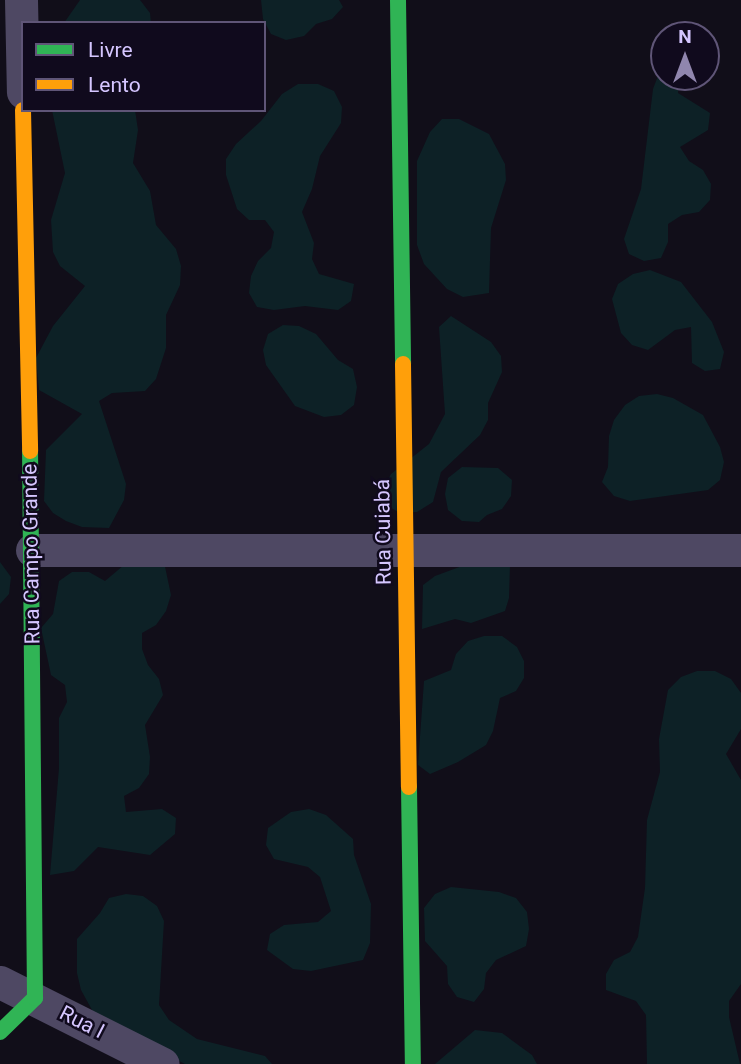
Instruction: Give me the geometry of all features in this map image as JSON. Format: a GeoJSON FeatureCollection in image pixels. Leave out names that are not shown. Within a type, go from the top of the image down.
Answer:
{"type":"FeatureCollection","features":[{"type":"Feature","properties":{"kind":"street"},"geometry":{"type":"LineString","coordinates":[[21,0],[21,21]]}},
{"type":"Feature","properties":{"kind":"street","name":"Rua Cuiabá"},"geometry":{"type":"LineString","coordinates":[[398,0],[413,1064]]}},
{"type":"Feature","properties":{"kind":"street","name":"Rua Campo Grande"},"geometry":{"type":"LineString","coordinates":[[23,112],[32,550],[35,998]]}},
{"type":"Feature","properties":{"kind":"street"},"geometry":{"type":"LineString","coordinates":[[32,550],[741,550]]}},
{"type":"Feature","properties":{"kind":"street","name":"Rua I"},"geometry":{"type":"LineString","coordinates":[[0,982],[163,1064]]}},
{"type":"Feature","properties":{"kind":"street"},"geometry":{"type":"LineString","coordinates":[[0,1032],[35,998]]}},
{"type":"Feature","properties":{"kind":"green space"},"geometry":{"type":"Polygon","coordinates":[[[80,0],[140,0],[150,13],[151,21],[65,21],[80,0]]]}},
{"type":"Feature","properties":{"kind":"green space"},"geometry":{"type":"Polygon","coordinates":[[[261,0],[339,0],[343,7],[332,19],[316,24],[304,36],[286,40],[271,34],[263,19],[261,0]]]}},
{"type":"Feature","properties":{"kind":"green space"},"geometry":{"type":"Polygon","coordinates":[[[298,84],[318,84],[334,91],[342,107],[341,123],[320,156],[312,189],[302,212],[314,243],[312,259],[319,274],[354,284],[351,301],[338,310],[305,306],[274,310],[257,307],[249,293],[251,276],[258,261],[271,248],[274,232],[265,220],[249,220],[237,209],[226,175],[226,159],[236,144],[261,121],[282,94],[298,84]]]}},
{"type":"Feature","properties":{"kind":"green space"},"geometry":{"type":"Polygon","coordinates":[[[653,91],[678,91],[710,113],[708,130],[680,147],[689,161],[703,170],[711,184],[710,200],[699,212],[682,215],[668,224],[668,242],[661,258],[644,261],[629,254],[624,239],[641,189],[653,91]]]}},
{"type":"Feature","properties":{"kind":"green space"},"geometry":{"type":"Polygon","coordinates":[[[52,112],[135,112],[138,130],[133,163],[150,191],[156,225],[176,249],[181,266],[180,285],[166,315],[166,348],[156,379],[145,391],[112,393],[99,401],[126,484],[124,500],[109,528],[82,527],[66,521],[53,513],[44,501],[46,450],[82,414],[39,390],[36,358],[53,326],[85,286],[60,266],[53,252],[51,220],[65,173],[52,112]]]}},
{"type":"Feature","properties":{"kind":"green space"},"geometry":{"type":"Polygon","coordinates":[[[442,119],[459,119],[489,134],[505,164],[506,180],[491,228],[489,293],[463,297],[447,289],[424,264],[417,245],[417,161],[430,132],[442,119]]]}},
{"type":"Feature","properties":{"kind":"green space"},"geometry":{"type":"Polygon","coordinates":[[[650,270],[681,282],[712,322],[724,352],[720,369],[705,371],[692,363],[691,327],[675,330],[648,350],[632,345],[621,333],[612,299],[618,284],[633,274],[650,270]]]}},
{"type":"Feature","properties":{"kind":"green space"},"geometry":{"type":"Polygon","coordinates":[[[451,316],[491,342],[501,356],[502,372],[488,403],[488,420],[480,435],[441,472],[433,502],[417,512],[400,513],[386,505],[383,489],[391,474],[429,444],[445,414],[439,327],[451,316]]]}},
{"type":"Feature","properties":{"kind":"green space"},"geometry":{"type":"Polygon","coordinates":[[[283,325],[299,326],[316,334],[338,360],[353,369],[357,387],[354,405],[341,415],[324,417],[295,406],[266,365],[263,350],[268,334],[283,325]]]}},
{"type":"Feature","properties":{"kind":"green space"},"geometry":{"type":"Polygon","coordinates":[[[657,394],[673,398],[703,415],[720,447],[724,462],[720,480],[708,490],[630,501],[614,496],[602,482],[608,467],[609,436],[614,420],[625,405],[639,396],[657,394]]]}},
{"type":"Feature","properties":{"kind":"green space"},"geometry":{"type":"Polygon","coordinates":[[[462,467],[498,468],[512,480],[511,496],[502,509],[487,515],[479,522],[462,521],[448,510],[445,494],[448,478],[462,467]]]}},
{"type":"Feature","properties":{"kind":"green space"},"geometry":{"type":"Polygon","coordinates":[[[163,557],[171,595],[166,611],[156,625],[142,633],[142,649],[148,665],[159,679],[163,695],[145,725],[150,757],[149,774],[139,788],[124,796],[126,812],[162,809],[176,818],[175,834],[150,855],[98,847],[74,871],[50,875],[59,768],[59,718],[67,702],[65,685],[51,675],[41,628],[53,614],[59,581],[72,572],[89,572],[105,581],[124,565],[163,557]]]}},
{"type":"Feature","properties":{"kind":"green space"},"geometry":{"type":"Polygon","coordinates":[[[481,559],[510,565],[509,598],[505,611],[471,623],[455,619],[422,629],[423,585],[435,576],[481,559]]]}},
{"type":"Feature","properties":{"kind":"green space"},"geometry":{"type":"Polygon","coordinates":[[[0,562],[11,577],[9,594],[0,604],[0,562]]]}},
{"type":"Feature","properties":{"kind":"green space"},"geometry":{"type":"Polygon","coordinates":[[[484,636],[502,636],[517,647],[524,661],[524,678],[516,691],[500,698],[493,731],[486,745],[458,762],[430,774],[418,765],[424,681],[451,670],[456,654],[468,641],[484,636]]]}},
{"type":"Feature","properties":{"kind":"green space"},"geometry":{"type":"Polygon","coordinates":[[[697,671],[715,671],[731,679],[741,693],[741,729],[726,754],[741,780],[741,984],[729,1001],[729,1017],[740,1064],[647,1064],[646,1015],[636,1001],[606,990],[606,974],[614,960],[630,952],[638,937],[645,888],[647,820],[660,772],[659,739],[668,690],[681,677],[697,671]]]}},
{"type":"Feature","properties":{"kind":"green space"},"geometry":{"type":"Polygon","coordinates":[[[309,809],[326,815],[353,839],[354,855],[371,904],[370,943],[363,960],[311,971],[293,969],[267,950],[270,934],[284,925],[318,922],[331,911],[320,877],[308,867],[274,859],[266,845],[268,828],[291,812],[309,809]]]}},
{"type":"Feature","properties":{"kind":"green space"},"geometry":{"type":"Polygon","coordinates":[[[451,887],[499,892],[516,898],[527,912],[529,929],[526,946],[496,960],[486,973],[484,989],[474,1002],[457,997],[448,984],[447,966],[425,941],[424,908],[435,894],[451,887]]]}},
{"type":"Feature","properties":{"kind":"green space"},"geometry":{"type":"Polygon","coordinates":[[[126,894],[143,896],[157,906],[164,921],[159,1005],[169,1020],[197,1039],[265,1056],[272,1064],[185,1064],[97,1019],[81,990],[77,973],[77,939],[100,913],[109,898],[126,894]]]}},
{"type":"Feature","properties":{"kind":"green space"},"geometry":{"type":"Polygon","coordinates":[[[475,1030],[502,1033],[532,1055],[537,1064],[435,1064],[475,1030]]]}},
{"type":"Feature","properties":{"kind":"traffic: fast"},"geometry":{"type":"LineString","coordinates":[[398,0],[403,364]]}},
{"type":"Feature","properties":{"kind":"traffic: fast"},"geometry":{"type":"LineString","coordinates":[[0,1032],[35,998],[30,451]]}},
{"type":"Feature","properties":{"kind":"traffic: fast"},"geometry":{"type":"LineString","coordinates":[[409,787],[413,1064]]}},
{"type":"Feature","properties":{"kind":"traffic: slow"},"geometry":{"type":"LineString","coordinates":[[23,112],[30,451]]}},
{"type":"Feature","properties":{"kind":"traffic: slow"},"geometry":{"type":"LineString","coordinates":[[403,364],[409,787]]}}]}
